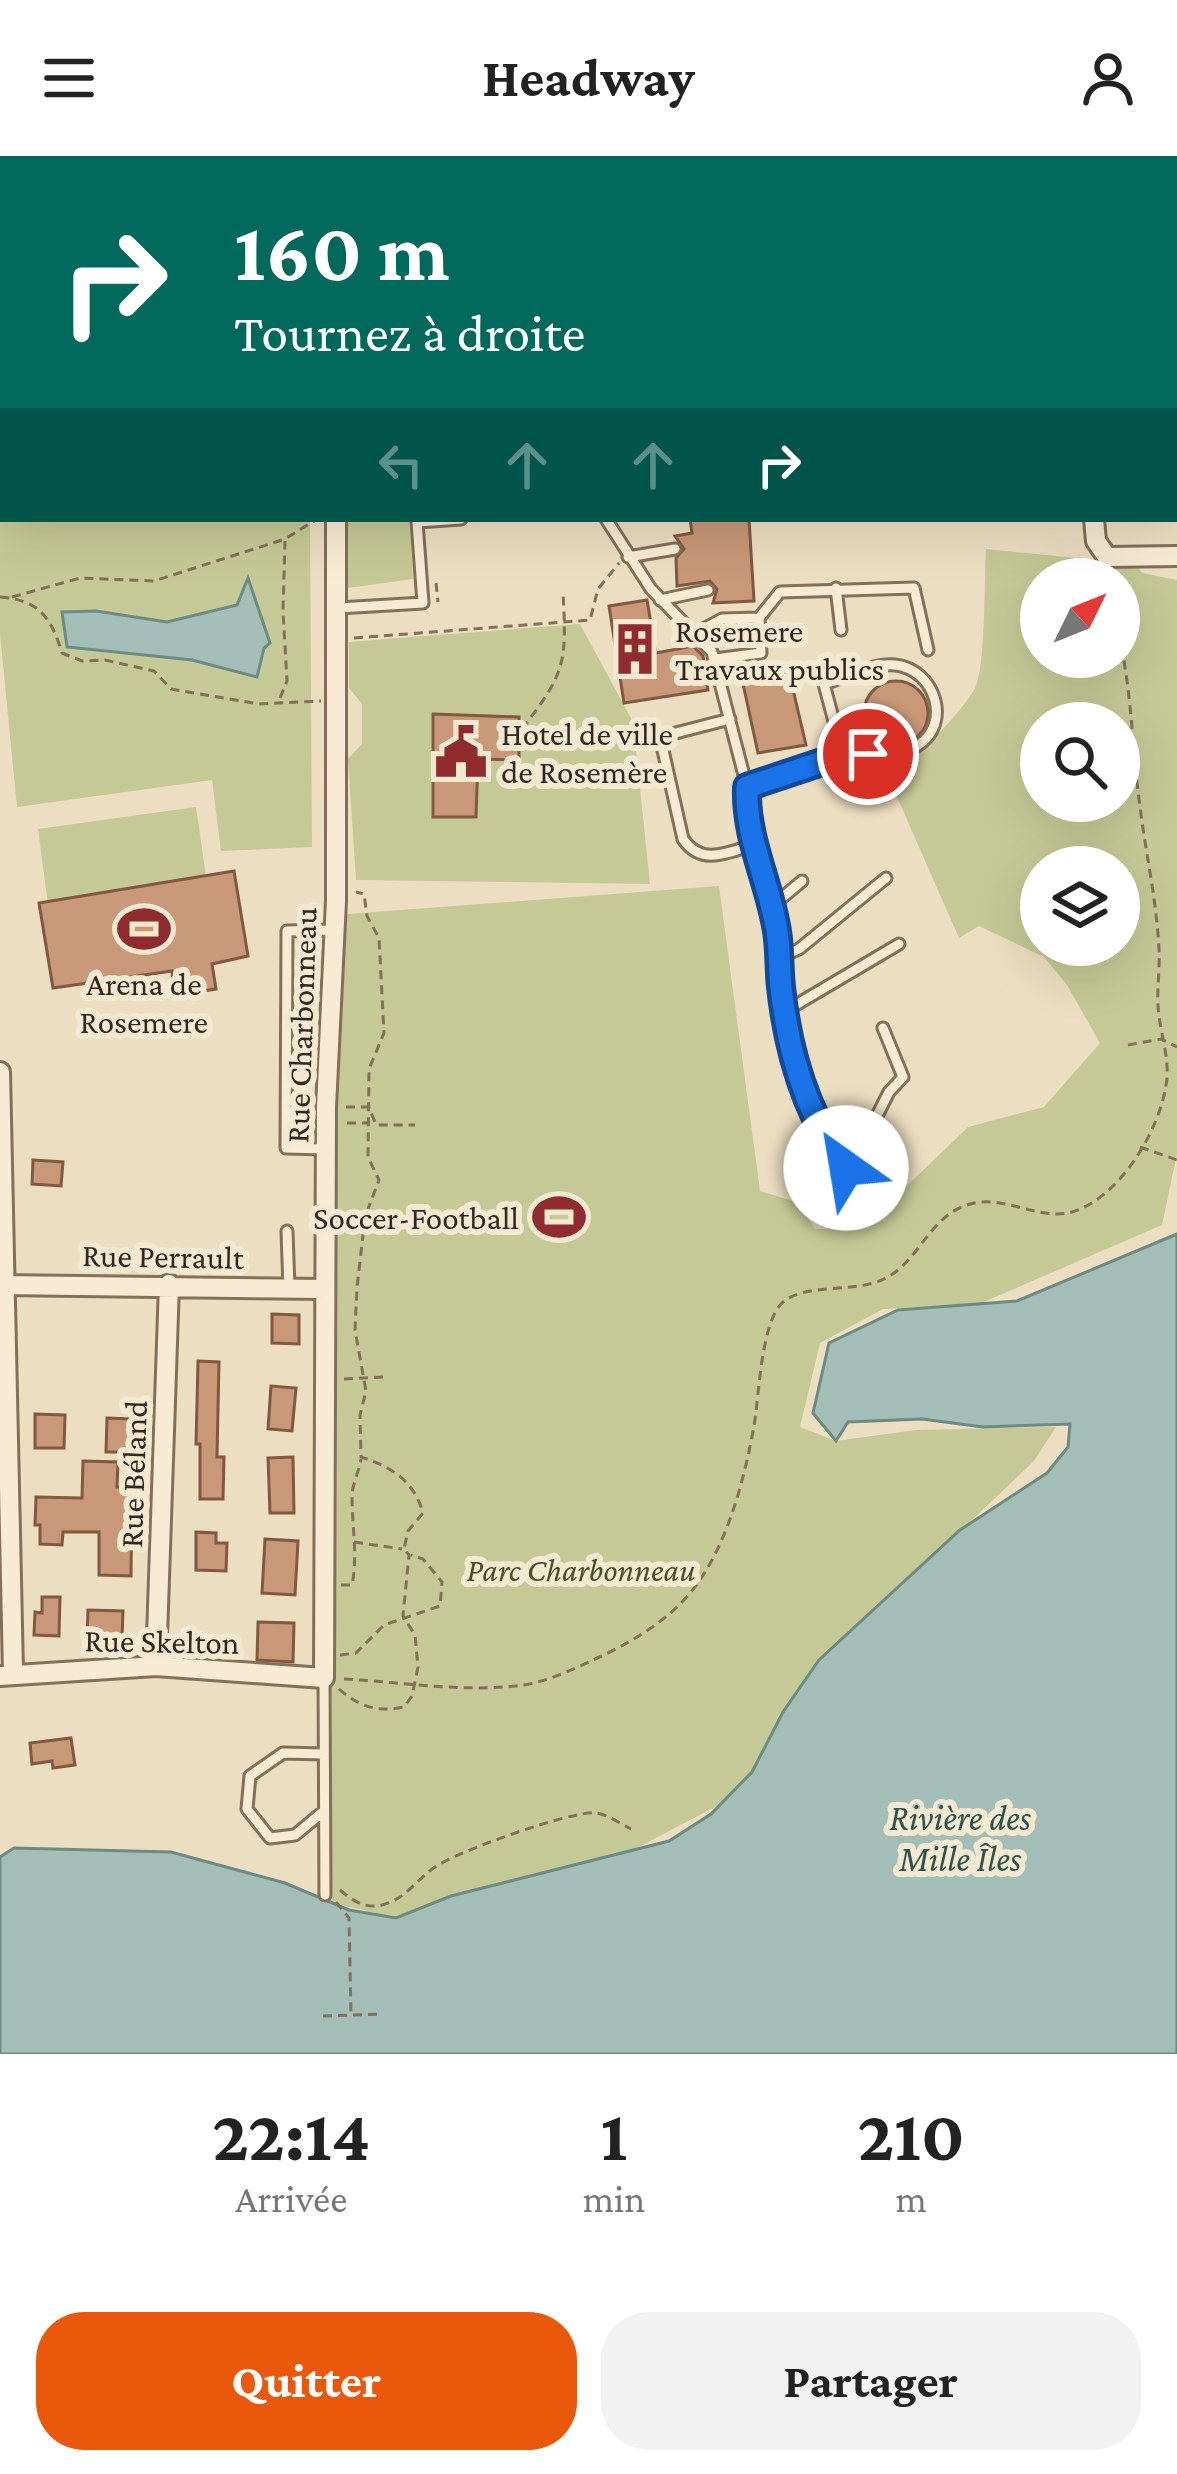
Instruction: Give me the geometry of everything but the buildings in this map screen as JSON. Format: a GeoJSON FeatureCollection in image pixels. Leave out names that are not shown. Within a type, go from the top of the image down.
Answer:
{"type":"FeatureCollection","features":[{"type":"Feature","properties":{"kind":"street","name":"Rue Charbonneau"},"geometry":{"type":"LineString","coordinates":[[327,1678],[326,1115],[334,930],[336,522]]}},
{"type":"Feature","properties":{"kind":"street"},"geometry":{"type":"LineString","coordinates":[[1094,522],[1104,556],[1177,556]]}},
{"type":"Feature","properties":{"kind":"street"},"geometry":{"type":"LineString","coordinates":[[0,1072],[7,1674]]}},
{"type":"Feature","properties":{"kind":"street","name":"Rue Béland"},"geometry":{"type":"LineString","coordinates":[[157,1666],[169,1284]]}},
{"type":"Feature","properties":{"kind":"street","name":"Rue Perrault"},"geometry":{"type":"LineString","coordinates":[[3,1285],[325,1289]]}},
{"type":"Feature","properties":{"kind":"street","name":"Rue Skelton"},"geometry":{"type":"LineString","coordinates":[[7,1674],[157,1666],[327,1678]]}},
{"type":"Feature","properties":{"kind":"lane"},"geometry":{"type":"LineString","coordinates":[[336,608],[423,603],[417,522]]}},
{"type":"Feature","properties":{"kind":"lane"},"geometry":{"type":"LineString","coordinates":[[607,522],[623,560],[696,633],[715,659],[747,787],[746,820],[771,907],[784,1012],[807,1102],[849,1171],[871,1187]]}},
{"type":"Feature","properties":{"kind":"lane"},"geometry":{"type":"LineString","coordinates":[[623,560],[675,549]]}},
{"type":"Feature","properties":{"kind":"lane"},"geometry":{"type":"LineString","coordinates":[[836,588],[841,630]]}},
{"type":"Feature","properties":{"kind":"lane"},"geometry":{"type":"LineString","coordinates":[[715,659],[761,653],[759,617],[780,592],[836,588],[914,588],[928,650]]}},
{"type":"Feature","properties":{"kind":"lane"},"geometry":{"type":"LineString","coordinates":[[660,599],[708,590]]}},
{"type":"Feature","properties":{"kind":"lane"},"geometry":{"type":"LineString","coordinates":[[696,633],[722,620],[759,617]]}},
{"type":"Feature","properties":{"kind":"lane"},"geometry":{"type":"LineString","coordinates":[[747,787],[843,755],[894,754],[917,746],[932,732],[938,718],[933,693],[914,672],[891,664],[824,684],[843,755]]}},
{"type":"Feature","properties":{"kind":"lane"},"geometry":{"type":"LineString","coordinates":[[730,719],[660,737],[682,839],[689,849],[707,857],[753,845]]}},
{"type":"Feature","properties":{"kind":"lane"},"geometry":{"type":"LineString","coordinates":[[779,958],[799,949],[886,878]]}},
{"type":"Feature","properties":{"kind":"lane"},"geometry":{"type":"LineString","coordinates":[[771,907],[802,881]]}},
{"type":"Feature","properties":{"kind":"lane"},"geometry":{"type":"LineString","coordinates":[[326,1149],[286,1148],[287,931],[334,930]]}},
{"type":"Feature","properties":{"kind":"lane"},"geometry":{"type":"LineString","coordinates":[[784,1012],[899,944]]}},
{"type":"Feature","properties":{"kind":"lane"},"geometry":{"type":"LineString","coordinates":[[849,1171],[889,1092],[902,1077],[883,1028]]}},
{"type":"Feature","properties":{"kind":"lane"},"geometry":{"type":"LineString","coordinates":[[287,1231],[289,1288]]}},
{"type":"Feature","properties":{"kind":"lane"},"geometry":{"type":"LineString","coordinates":[[325,1895],[327,1678]]}},
{"type":"Feature","properties":{"kind":"lane"},"geometry":{"type":"LineString","coordinates":[[324,1754],[283,1753],[250,1776],[248,1808],[270,1838],[296,1835],[324,1811]]}},
{"type":"Feature","properties":{"kind":"path"},"geometry":{"type":"LineString","coordinates":[[10,598],[80,578],[154,581],[286,539],[312,522]]}},
{"type":"Feature","properties":{"kind":"path"},"geometry":{"type":"LineString","coordinates":[[279,702],[287,681],[286,539]]}},
{"type":"Feature","properties":{"kind":"path"},"geometry":{"type":"LineString","coordinates":[[346,638],[590,620],[598,589],[623,560]]}},
{"type":"Feature","properties":{"kind":"path"},"geometry":{"type":"LineString","coordinates":[[436,577],[438,602]]}},
{"type":"Feature","properties":{"kind":"path"},"geometry":{"type":"LineString","coordinates":[[522,729],[557,681],[565,622],[563,593]]}},
{"type":"Feature","properties":{"kind":"path"},"geometry":{"type":"LineString","coordinates":[[0,597],[31,602],[45,612],[62,653],[82,661],[105,660],[154,671],[171,689],[259,704],[335,698]]}},
{"type":"Feature","properties":{"kind":"path"},"geometry":{"type":"LineString","coordinates":[[423,603],[424,633]]}},
{"type":"Feature","properties":{"kind":"path"},"geometry":{"type":"LineString","coordinates":[[327,1678],[467,1688],[520,1686],[609,1652],[677,1608],[701,1578],[743,1479],[763,1362],[773,1318],[782,1303],[803,1292],[867,1286],[887,1278],[903,1267],[932,1226],[973,1203],[997,1202],[1057,1213],[1074,1211],[1111,1189],[1140,1147],[1167,1084],[1157,928],[1139,804],[1129,678]]}},
{"type":"Feature","properties":{"kind":"path"},"geometry":{"type":"LineString","coordinates":[[338,1586],[352,1586],[356,1514],[351,1500],[361,1457],[364,1379],[355,1330],[357,1288],[365,1217],[379,1180],[368,1157],[369,1069],[384,1033],[379,938],[364,894],[347,892]]}},
{"type":"Feature","properties":{"kind":"path"},"geometry":{"type":"LineString","coordinates":[[1128,1045],[1162,1039],[1177,1046]]}},
{"type":"Feature","properties":{"kind":"path"},"geometry":{"type":"LineString","coordinates":[[326,1115],[369,1107]]}},
{"type":"Feature","properties":{"kind":"path"},"geometry":{"type":"LineString","coordinates":[[369,1107],[376,1125],[415,1125]]}},
{"type":"Feature","properties":{"kind":"path"},"geometry":{"type":"LineString","coordinates":[[326,1115],[369,1124]]}},
{"type":"Feature","properties":{"kind":"path"},"geometry":{"type":"LineString","coordinates":[[1140,1147],[1177,1160]]}},
{"type":"Feature","properties":{"kind":"path"},"geometry":{"type":"LineString","coordinates":[[325,1379],[383,1377]]}},
{"type":"Feature","properties":{"kind":"path"},"geometry":{"type":"LineString","coordinates":[[361,1457],[383,1464],[417,1491],[423,1513],[408,1531],[404,1549]]}},
{"type":"Feature","properties":{"kind":"path"},"geometry":{"type":"LineString","coordinates":[[354,1542],[404,1549],[423,1559],[442,1582],[440,1606],[384,1625],[356,1653]]}},
{"type":"Feature","properties":{"kind":"path"},"geometry":{"type":"LineString","coordinates":[[327,1678],[357,1705],[390,1710],[404,1706],[415,1682],[418,1652],[415,1634],[403,1616],[409,1555]]}},
{"type":"Feature","properties":{"kind":"path"},"geometry":{"type":"LineString","coordinates":[[324,1878],[356,1903],[377,1907],[402,1898],[450,1857],[533,1827],[596,1813],[631,1829]]}},
{"type":"Feature","properties":{"kind":"path"},"geometry":{"type":"LineString","coordinates":[[325,1895],[349,1918]]}},
{"type":"Feature","properties":{"kind":"path"},"geometry":{"type":"LineString","coordinates":[[351,2015],[349,1918],[356,1903]]}},
{"type":"Feature","properties":{"kind":"path"},"geometry":{"type":"LineString","coordinates":[[323,2016],[383,2014]]}},
{"type":"Feature","properties":{"kind":"green space"},"geometry":{"type":"Polygon","coordinates":[[[0,522],[310,522],[312,847],[221,851],[212,780],[17,807],[0,634],[0,522]]]}},
{"type":"Feature","properties":{"kind":"green space"},"geometry":{"type":"Polygon","coordinates":[[[346,522],[409,522],[413,579],[348,588],[346,522]]]}},
{"type":"Feature","properties":{"kind":"green space","name":"Parc Charbonneau"},"geometry":{"type":"Polygon","coordinates":[[[986,549],[1075,558],[1020,558],[1020,678],[1140,678],[1140,570],[1177,580],[1177,1154],[1162,1225],[979,1304],[883,1309],[820,1343],[800,1427],[836,1441],[916,1430],[1056,1427],[1034,1461],[855,1631],[732,1798],[637,1848],[396,1918],[317,1899],[335,915],[719,886],[760,1191],[799,1203],[815,1229],[863,1228],[968,1127],[1044,1107],[1100,1043],[1051,966],[1140,966],[1140,846],[1020,846],[1020,946],[979,926],[959,938],[894,790],[975,688],[983,643],[986,549]]]}},
{"type":"Feature","properties":{"kind":"green space"},"geometry":{"type":"Polygon","coordinates":[[[580,624],[633,722],[650,884],[356,880],[348,759],[362,744],[362,704],[349,688],[349,642],[580,624]],[[433,714],[433,817],[476,817],[478,760],[519,760],[518,717],[433,714]]]}},
{"type":"Feature","properties":{"kind":"green space"},"geometry":{"type":"Polygon","coordinates":[[[196,807],[208,890],[49,912],[38,829],[196,807]]]}},
{"type":"Feature","properties":{"kind":"water"},"geometry":{"type":"Polygon","coordinates":[[[248,578],[270,643],[264,648],[257,677],[192,660],[67,647],[62,612],[96,611],[167,622],[237,605],[248,578]]]}},
{"type":"Feature","properties":{"kind":"water","name":"Rivière des Mille Îles"},"geometry":{"type":"Polygon","coordinates":[[[1177,1234],[1177,2054],[0,2054],[0,1857],[14,1848],[171,1852],[285,1883],[349,1910],[396,1918],[451,1896],[669,1841],[711,1814],[752,1772],[783,1712],[819,1660],[960,1530],[1047,1473],[1068,1447],[1070,1424],[983,1427],[922,1419],[848,1422],[836,1441],[813,1413],[829,1343],[898,1310],[1017,1301],[1177,1234]]]}},
{"type":"Feature","properties":{"kind":"place","name":"Rosemere Travaux publics"},"geometry":{"type":"Point","coordinates":[635,649]}},
{"type":"Feature","properties":{"kind":"place","name":"Hotel de ville de Rosemère"},"geometry":{"type":"Point","coordinates":[461,752]}},
{"type":"Feature","properties":{"kind":"place","name":"Arena de Rosemere"},"geometry":{"type":"Point","coordinates":[144,929]}},
{"type":"Feature","properties":{"kind":"place","name":"Soccer-Football"},"geometry":{"type":"Point","coordinates":[559,1217]}},
{"type":"Feature","properties":{"kind":"route"},"geometry":{"type":"LineString","coordinates":[[846,1168],[813,1115],[794,1058],[781,989],[777,931],[746,820],[747,787],[843,755],[868,754]]}}]}
